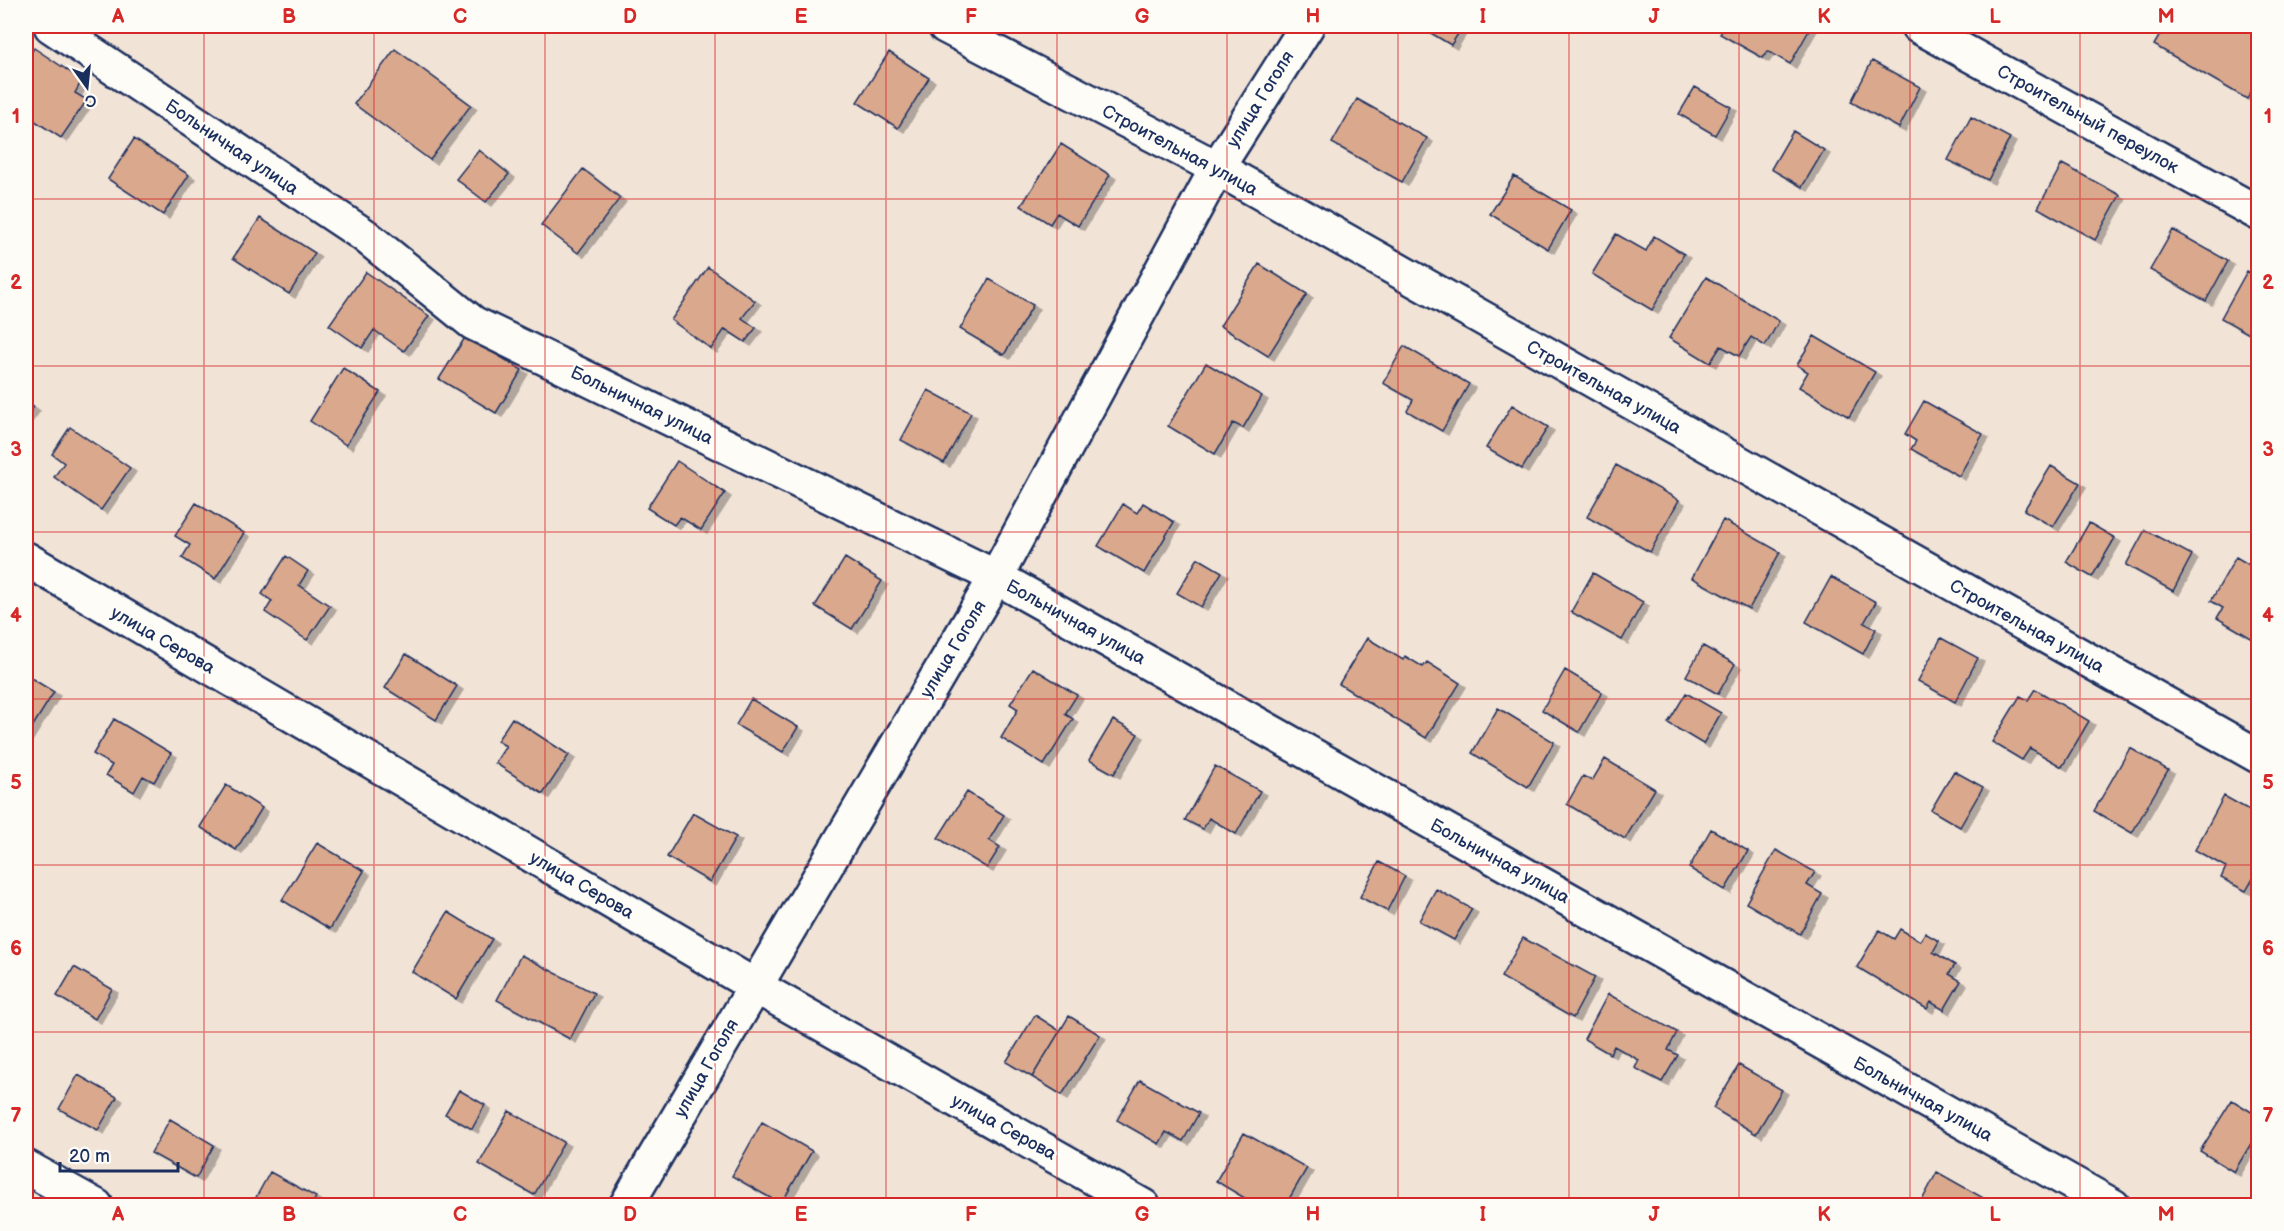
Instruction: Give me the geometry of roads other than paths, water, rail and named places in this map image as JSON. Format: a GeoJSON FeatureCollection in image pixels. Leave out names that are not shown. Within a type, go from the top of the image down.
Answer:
{"type":"FeatureCollection","features":[{"type":"Feature","properties":{"kind":"street","name":"Больничная улица"},"geometry":{"type":"LineString","coordinates":[[51,26],[364,235],[473,323],[996,577],[2113,1206]]}},
{"type":"Feature","properties":{"kind":"street","name":"Строительная улица"},"geometry":{"type":"LineString","coordinates":[[945,26],[1217,168],[2259,756]]}},
{"type":"Feature","properties":{"kind":"street","name":"улица Гоголя"},"geometry":{"type":"LineString","coordinates":[[626,1206],[996,577],[1217,168],[1307,26]]}},
{"type":"Feature","properties":{"kind":"street","name":"Строительный переулок"},"geometry":{"type":"LineString","coordinates":[[1918,26],[2259,213]]}},
{"type":"Feature","properties":{"kind":"street","name":"улица Серова"},"geometry":{"type":"LineString","coordinates":[[26,559],[754,986],[1143,1206]]}},
{"type":"Feature","properties":{"kind":"street"},"geometry":{"type":"LineString","coordinates":[[26,1167],[96,1206]]}}]}
